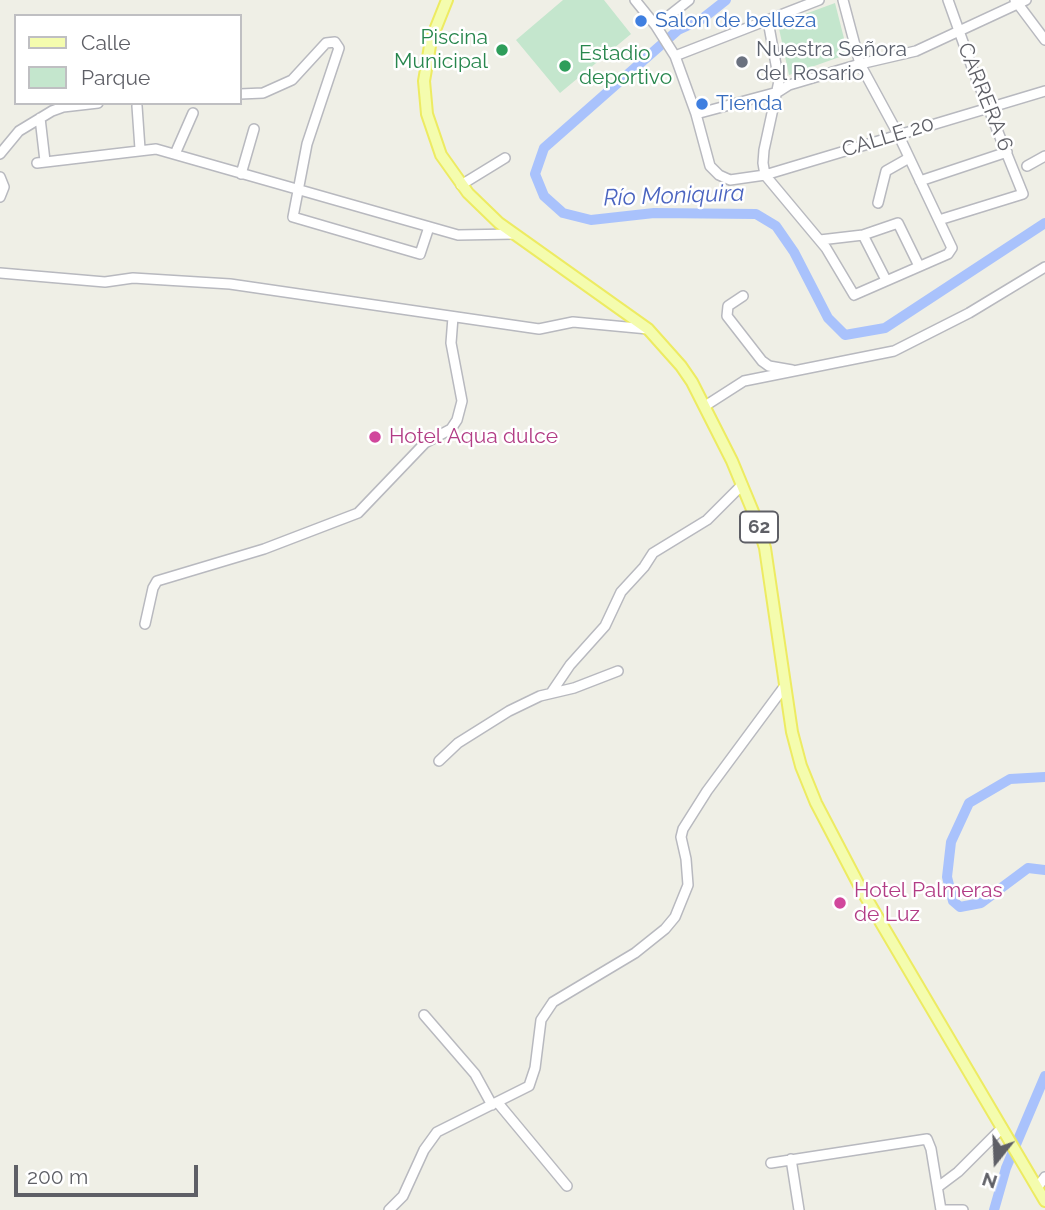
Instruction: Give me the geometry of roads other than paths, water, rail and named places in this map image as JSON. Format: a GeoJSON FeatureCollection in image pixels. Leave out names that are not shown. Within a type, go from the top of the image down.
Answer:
{"type":"FeatureCollection","features":[{"type":"Feature","properties":{"kind":"main road","name":"62"},"geometry":{"type":"LineString","coordinates":[[447,0],[431,40],[424,98],[429,123],[441,155],[461,185],[484,209],[514,234],[648,329],[681,366],[705,406],[742,485],[765,548],[784,687],[801,766],[831,836],[1045,1201]]}},
{"type":"Feature","properties":{"kind":"street"},"geometry":{"type":"LineString","coordinates":[[635,0],[673,53],[696,114],[778,92],[789,85],[860,64],[916,51],[1020,1],[1045,40]]}},
{"type":"Feature","properties":{"kind":"street"},"geometry":{"type":"LineString","coordinates":[[656,26],[689,0]]}},
{"type":"Feature","properties":{"kind":"street"},"geometry":{"type":"LineString","coordinates":[[673,53],[768,21],[818,0]]}},
{"type":"Feature","properties":{"kind":"street"},"geometry":{"type":"LineString","coordinates":[[768,21],[779,80],[764,150],[765,175],[820,240],[853,295],[948,254],[952,248],[898,134],[860,64],[844,0]]}},
{"type":"Feature","properties":{"kind":"street","name":"CARRERA 6"},"geometry":{"type":"LineString","coordinates":[[939,220],[1023,194],[958,33],[948,0]]}},
{"type":"Feature","properties":{"kind":"street"},"geometry":{"type":"LineString","coordinates":[[242,94],[263,93],[292,80],[332,41],[339,46],[307,144],[293,217],[420,254],[429,227]]}},
{"type":"Feature","properties":{"kind":"street","name":"CALLE 20"},"geometry":{"type":"LineString","coordinates":[[696,114],[710,166],[719,176],[730,180],[765,175],[1045,91]]}},
{"type":"Feature","properties":{"kind":"street"},"geometry":{"type":"LineString","coordinates":[[0,154],[12,138],[40,118],[63,107],[80,105]]}},
{"type":"Feature","properties":{"kind":"street"},"geometry":{"type":"LineString","coordinates":[[138,106],[140,149]]}},
{"type":"Feature","properties":{"kind":"street"},"geometry":{"type":"LineString","coordinates":[[175,154],[193,113]]}},
{"type":"Feature","properties":{"kind":"street"},"geometry":{"type":"LineString","coordinates":[[40,118],[41,162],[156,149],[458,235],[514,234]]}},
{"type":"Feature","properties":{"kind":"street"},"geometry":{"type":"LineString","coordinates":[[241,174],[254,129]]}},
{"type":"Feature","properties":{"kind":"street"},"geometry":{"type":"LineString","coordinates":[[920,181],[1007,152]]}},
{"type":"Feature","properties":{"kind":"street"},"geometry":{"type":"LineString","coordinates":[[1027,166],[1045,156]]}},
{"type":"Feature","properties":{"kind":"street"},"geometry":{"type":"LineString","coordinates":[[461,185],[505,158]]}},
{"type":"Feature","properties":{"kind":"street"},"geometry":{"type":"LineString","coordinates":[[878,203],[886,171],[909,158]]}},
{"type":"Feature","properties":{"kind":"street"},"geometry":{"type":"LineString","coordinates":[[0,177],[4,187],[0,197]]}},
{"type":"Feature","properties":{"kind":"street"},"geometry":{"type":"LineString","coordinates":[[820,240],[863,235],[898,223],[919,266]]}},
{"type":"Feature","properties":{"kind":"street"},"geometry":{"type":"LineString","coordinates":[[863,235],[886,280]]}},
{"type":"Feature","properties":{"kind":"street"},"geometry":{"type":"LineString","coordinates":[[705,406],[744,381],[885,355],[969,313],[1045,267]]}},
{"type":"Feature","properties":{"kind":"street"},"geometry":{"type":"LineString","coordinates":[[0,273],[105,282],[133,278],[230,284],[539,329],[573,322],[648,329]]}},
{"type":"Feature","properties":{"kind":"street"},"geometry":{"type":"LineString","coordinates":[[743,296],[728,306],[727,316],[762,361],[769,366],[797,371]]}},
{"type":"Feature","properties":{"kind":"street"},"geometry":{"type":"LineString","coordinates":[[145,624],[157,581],[286,541],[358,513],[425,443],[452,429],[462,401],[451,343],[453,317]]}},
{"type":"Feature","properties":{"kind":"street"},"geometry":{"type":"LineString","coordinates":[[551,693],[570,664],[605,626],[621,592],[653,554],[707,520],[742,485]]}},
{"type":"Feature","properties":{"kind":"street"},"geometry":{"type":"LineString","coordinates":[[439,761],[458,743],[496,718],[551,693],[574,688],[618,671]]}},
{"type":"Feature","properties":{"kind":"street"},"geometry":{"type":"LineString","coordinates":[[389,1210],[403,1196],[433,1136],[526,1088],[531,1081],[541,1020],[552,1002],[635,953],[665,929],[675,917],[688,885],[681,837],[686,823],[784,687]]}},
{"type":"Feature","properties":{"kind":"street"},"geometry":{"type":"LineString","coordinates":[[424,1015],[474,1074],[495,1104],[567,1185]]}},
{"type":"Feature","properties":{"kind":"street"},"geometry":{"type":"LineString","coordinates":[[938,1187],[1004,1130]]}},
{"type":"Feature","properties":{"kind":"street"},"geometry":{"type":"LineString","coordinates":[[771,1163],[925,1139],[929,1141],[931,1149],[942,1210],[963,1210]]}},
{"type":"Feature","properties":{"kind":"street"},"geometry":{"type":"LineString","coordinates":[[791,1159],[799,1210]]}},
{"type":"Feature","properties":{"kind":"street"},"geometry":{"type":"LineString","coordinates":[[1037,1188],[1045,1177]]}},
{"type":"Feature","properties":{"kind":"waterway","name":"Río Moniquira"},"geometry":{"type":"LineString","coordinates":[[726,0],[702,19],[678,30],[544,148],[535,174],[544,196],[563,213],[591,220],[654,213],[756,214],[776,226],[794,252],[828,318],[845,335],[885,328],[1045,223]]}},
{"type":"Feature","properties":{"kind":"waterway","name":"Río Moniquira"},"geometry":{"type":"LineString","coordinates":[[1045,777],[1010,779],[969,803],[951,842],[947,877],[953,901],[960,907],[981,903],[1028,868],[1045,870]]}},
{"type":"Feature","properties":{"kind":"waterway","name":"Río Moniquira"},"geometry":{"type":"LineString","coordinates":[[994,1210],[1006,1168],[1045,1076]]}},
{"type":"Feature","properties":{"kind":"place","name":"Salon de belleza"},"geometry":{"type":"Point","coordinates":[641,21]}},
{"type":"Feature","properties":{"kind":"place","name":"Piscina Municipal"},"geometry":{"type":"Point","coordinates":[502,50]}},
{"type":"Feature","properties":{"kind":"place","name":"Nuestra Señora del Rosario"},"geometry":{"type":"Point","coordinates":[742,62]}},
{"type":"Feature","properties":{"kind":"place","name":"Estadio deportivo"},"geometry":{"type":"Point","coordinates":[565,66]}},
{"type":"Feature","properties":{"kind":"place","name":"Tienda"},"geometry":{"type":"Point","coordinates":[702,104]}},
{"type":"Feature","properties":{"kind":"place","name":"Hotel Aqua dulce"},"geometry":{"type":"Point","coordinates":[375,437]}},
{"type":"Feature","properties":{"kind":"place","name":"Hotel Palmeras de Luz"},"geometry":{"type":"Point","coordinates":[840,903]}}]}
